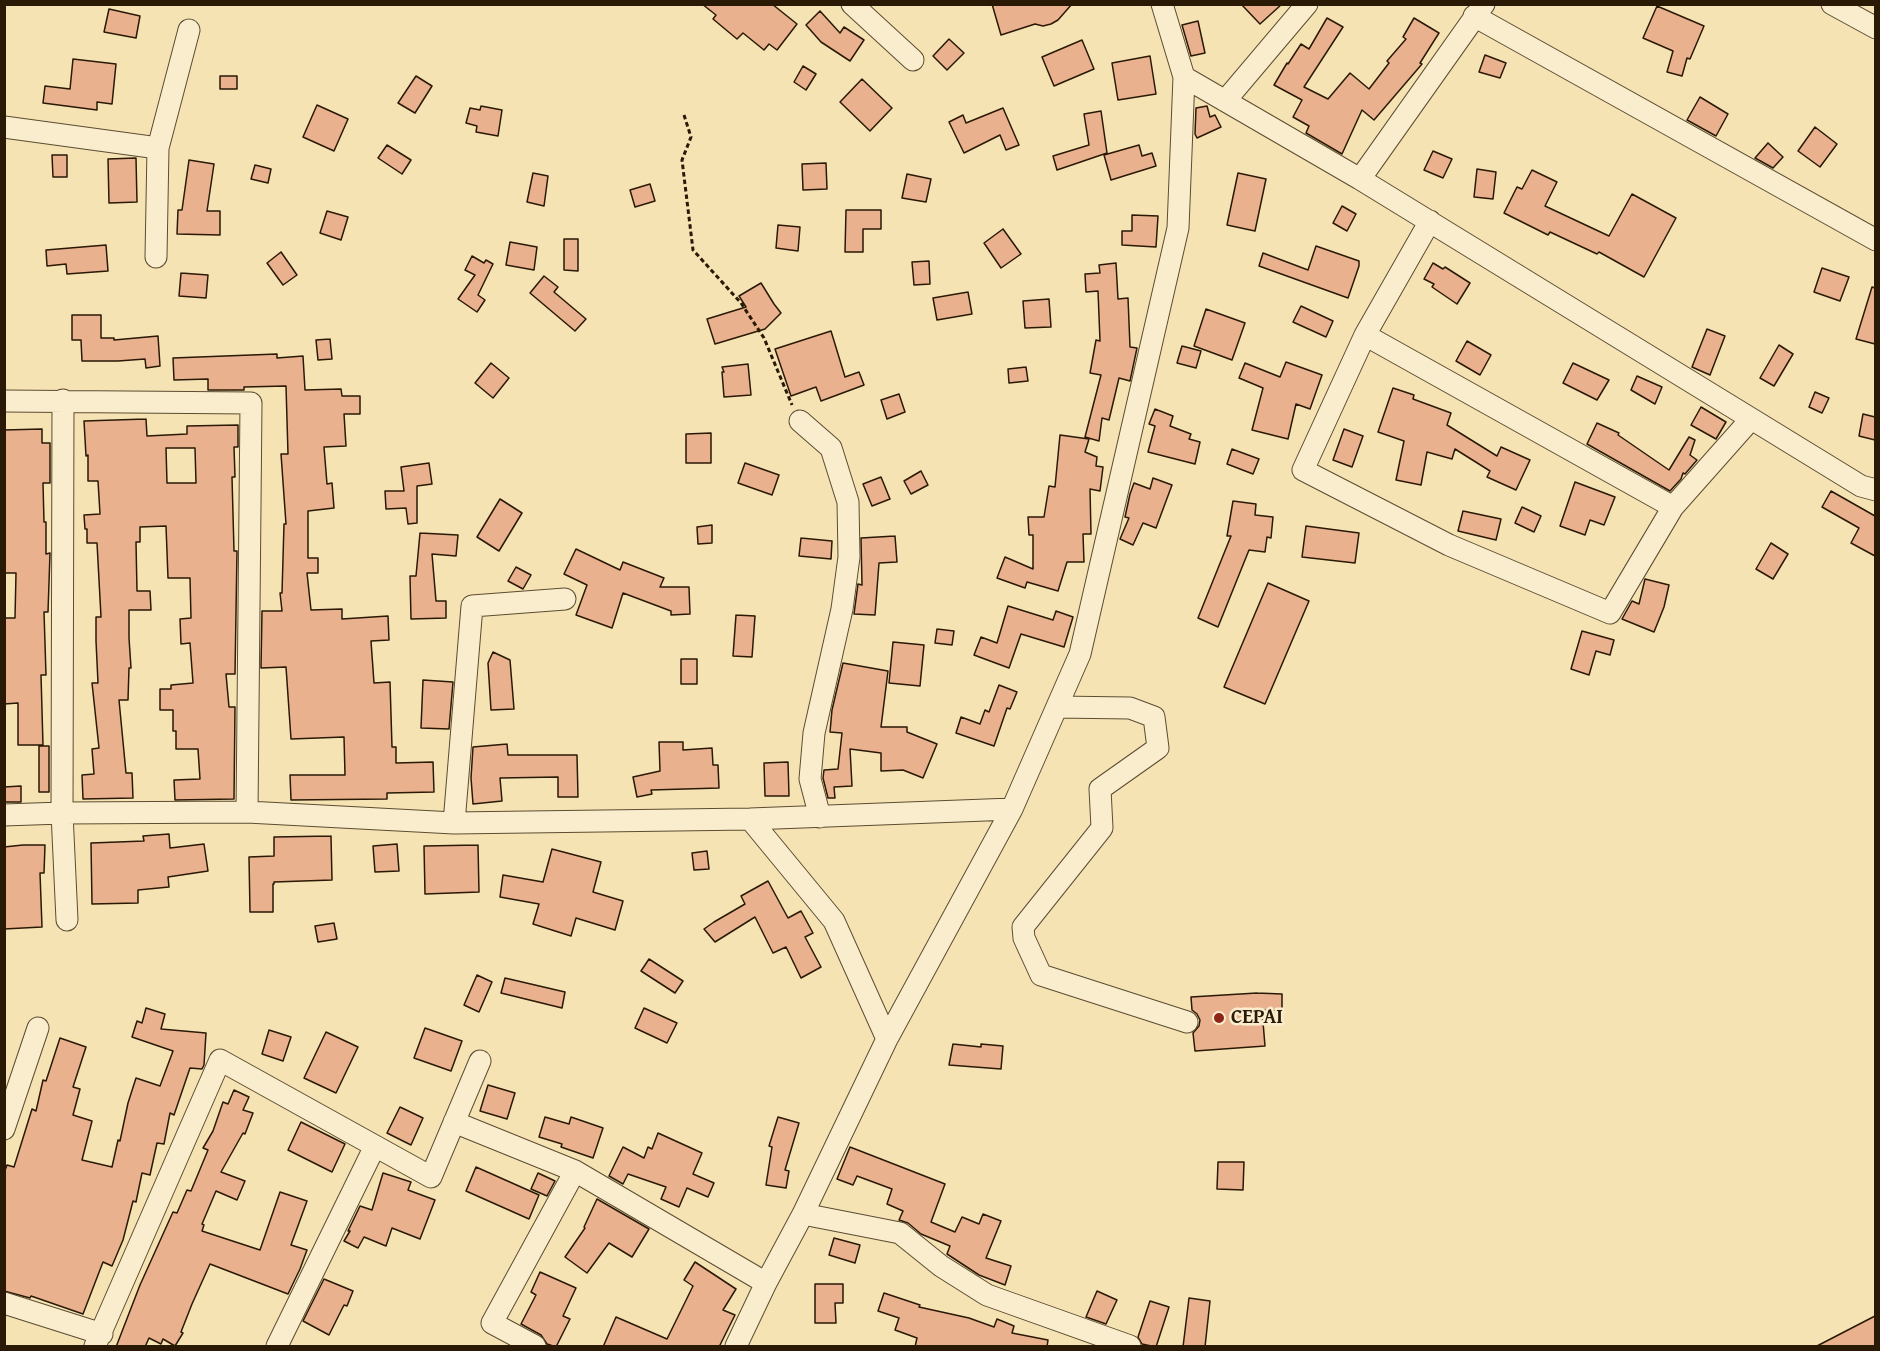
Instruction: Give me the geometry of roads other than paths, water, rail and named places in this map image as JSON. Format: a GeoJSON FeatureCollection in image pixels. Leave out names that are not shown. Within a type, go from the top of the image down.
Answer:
{"type":"FeatureCollection","features":[{"type":"Feature","properties":{"kind":"street"},"geometry":{"type":"LineString","coordinates":[[852,4],[913,60]]}},
{"type":"Feature","properties":{"kind":"street"},"geometry":{"type":"LineString","coordinates":[[736,1347],[887,1040],[1012,808],[1080,654],[1178,228],[1184,77],[1162,4]]}},
{"type":"Feature","properties":{"kind":"street"},"geometry":{"type":"LineString","coordinates":[[1225,101],[1307,4]]}},
{"type":"Feature","properties":{"kind":"street"},"geometry":{"type":"LineString","coordinates":[[1832,4],[1875,28]]}},
{"type":"Feature","properties":{"kind":"street"},"geometry":{"type":"LineString","coordinates":[[1360,179],[1479,10],[1875,240]]}},
{"type":"Feature","properties":{"kind":"street"},"geometry":{"type":"LineString","coordinates":[[156,257],[158,148],[189,30]]}},
{"type":"Feature","properties":{"kind":"street"},"geometry":{"type":"LineString","coordinates":[[1184,77],[1430,221],[1861,486],[1875,490]]}},
{"type":"Feature","properties":{"kind":"street"},"geometry":{"type":"LineString","coordinates":[[4,127],[158,148]]}},
{"type":"Feature","properties":{"kind":"street"},"geometry":{"type":"LineString","coordinates":[[1430,221],[1365,335],[1303,470],[1449,545],[1610,613],[1673,507],[1751,418]]}},
{"type":"Feature","properties":{"kind":"street"},"geometry":{"type":"LineString","coordinates":[[1365,335],[1673,507]]}},
{"type":"Feature","properties":{"kind":"street"},"geometry":{"type":"LineString","coordinates":[[63,400],[62,813],[67,920]]}},
{"type":"Feature","properties":{"kind":"street"},"geometry":{"type":"LineString","coordinates":[[4,401],[251,404],[247,812]]}},
{"type":"Feature","properties":{"kind":"street"},"geometry":{"type":"LineString","coordinates":[[800,421],[831,448],[848,502],[849,557],[842,609],[814,733],[810,779],[820,816]]}},
{"type":"Feature","properties":{"kind":"street"},"geometry":{"type":"LineString","coordinates":[[454,823],[472,606],[565,599]]}},
{"type":"Feature","properties":{"kind":"street"},"geometry":{"type":"LineString","coordinates":[[1057,707],[1130,708],[1154,717],[1158,748],[1100,789],[1102,828],[1023,927],[1024,938],[1041,975],[1187,1022]]}},
{"type":"Feature","properties":{"kind":"street"},"geometry":{"type":"LineString","coordinates":[[4,815],[247,812],[454,823],[750,819],[1012,808]]}},
{"type":"Feature","properties":{"kind":"street"},"geometry":{"type":"LineString","coordinates":[[750,819],[834,921],[887,1040]]}},
{"type":"Feature","properties":{"kind":"street"},"geometry":{"type":"LineString","coordinates":[[4,1129],[38,1028]]}},
{"type":"Feature","properties":{"kind":"street"},"geometry":{"type":"LineString","coordinates":[[4,1303],[99,1340],[220,1060],[431,1177],[480,1061]]}},
{"type":"Feature","properties":{"kind":"street"},"geometry":{"type":"LineString","coordinates":[[454,1122],[575,1171],[766,1283]]}},
{"type":"Feature","properties":{"kind":"street"},"geometry":{"type":"LineString","coordinates":[[277,1347],[375,1146]]}},
{"type":"Feature","properties":{"kind":"street"},"geometry":{"type":"LineString","coordinates":[[535,1347],[492,1323],[575,1171]]}},
{"type":"Feature","properties":{"kind":"street"},"geometry":{"type":"LineString","coordinates":[[803,1214],[900,1233],[941,1266],[987,1295],[1130,1347]]}},
{"type":"Feature","properties":{"kind":"place","name":"CEPAI"},"geometry":{"type":"Point","coordinates":[1219,1018]}}]}
